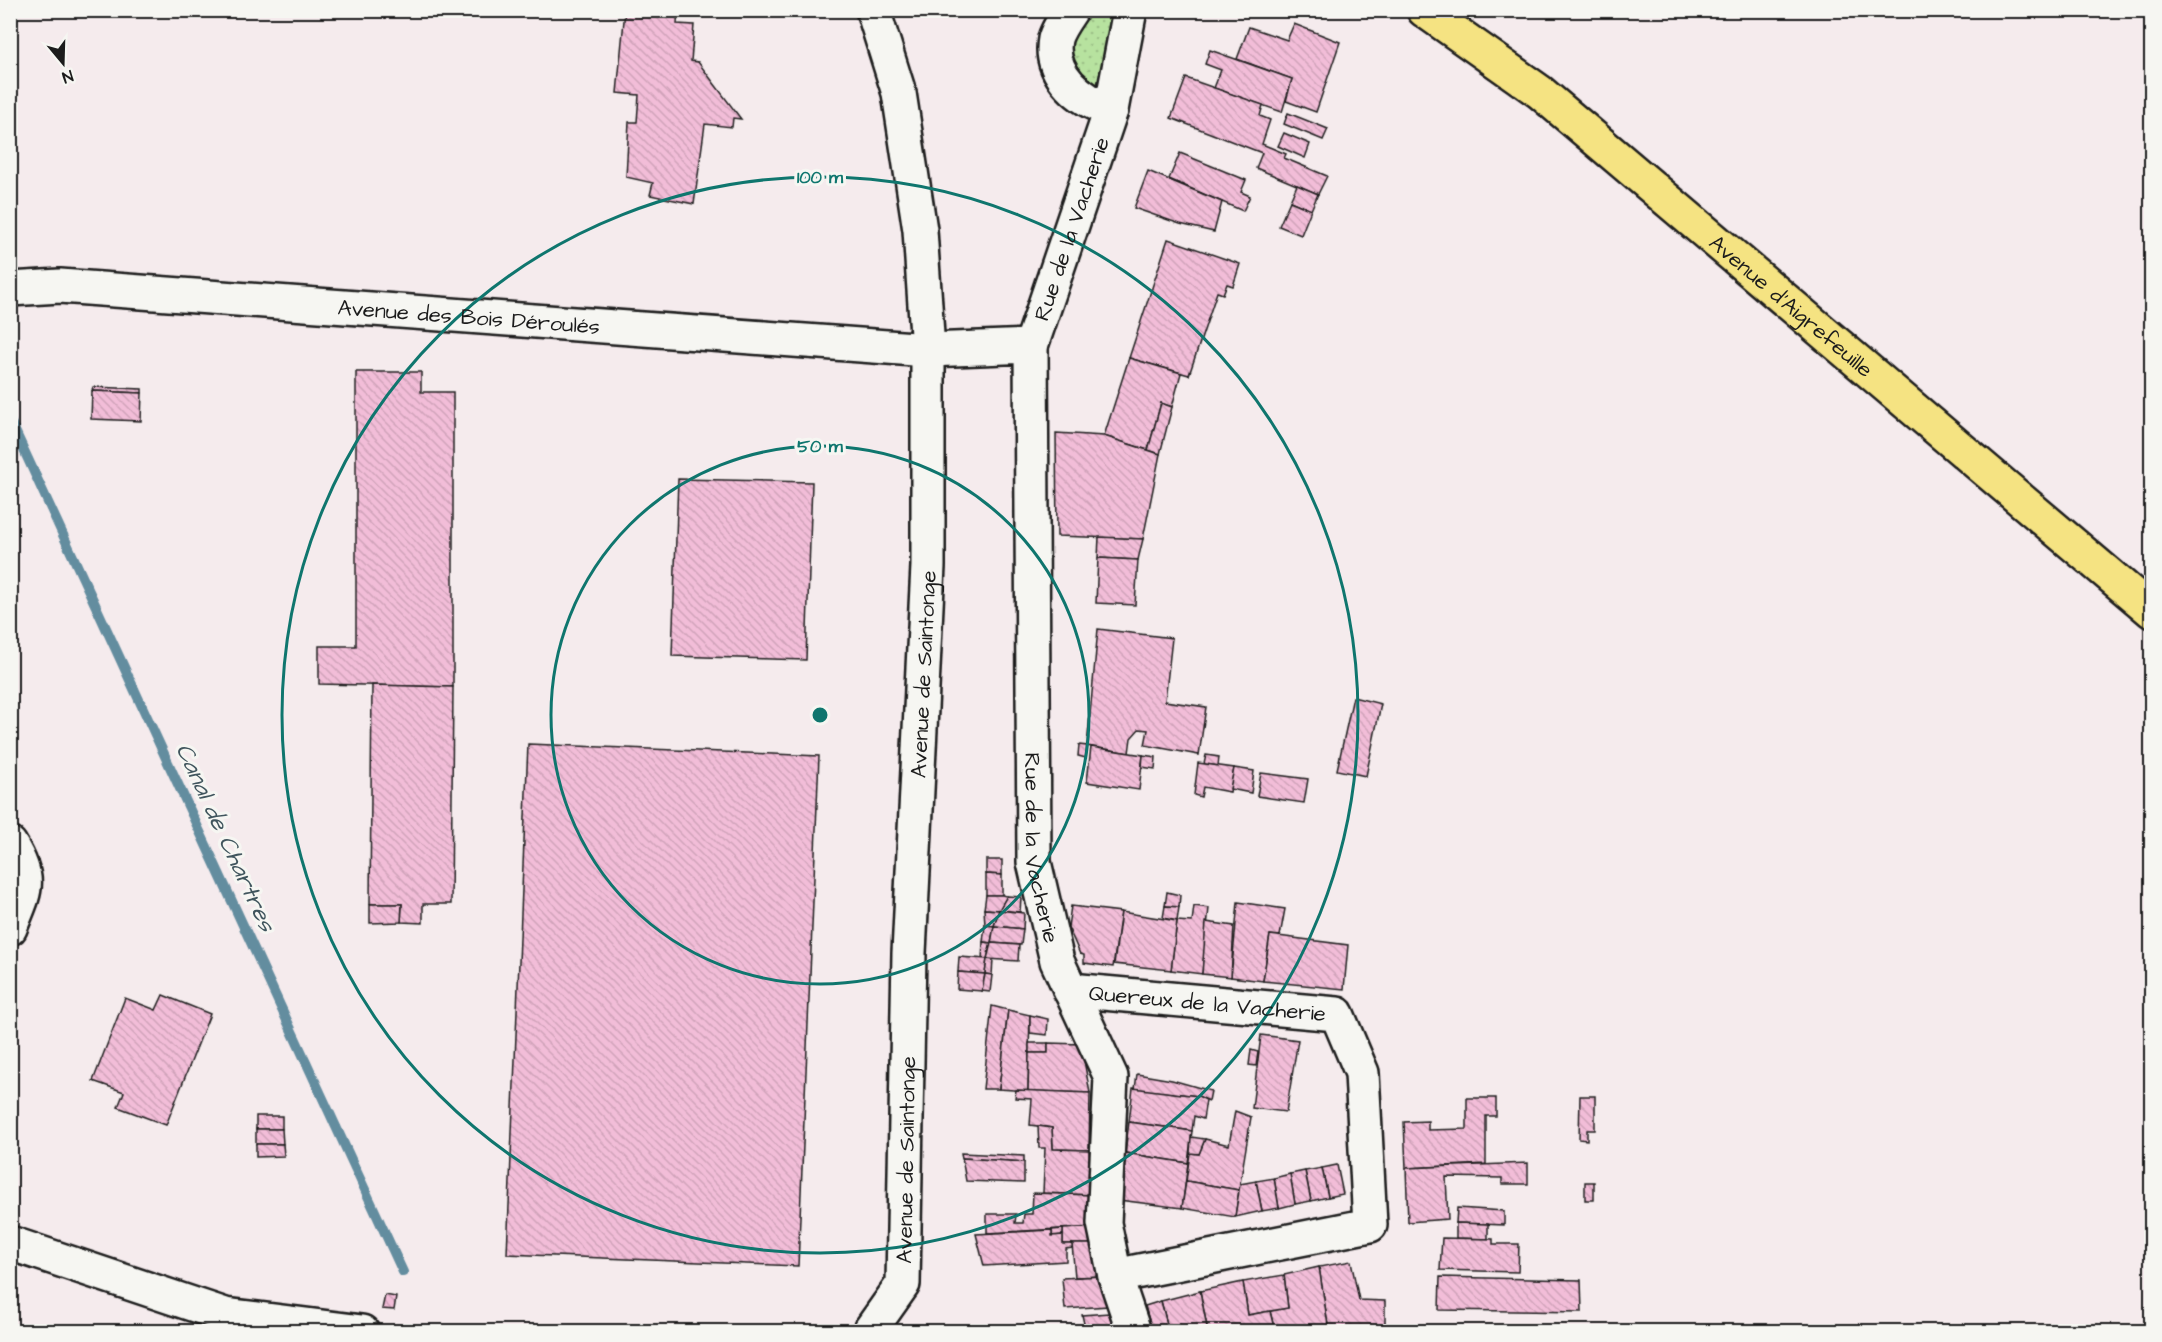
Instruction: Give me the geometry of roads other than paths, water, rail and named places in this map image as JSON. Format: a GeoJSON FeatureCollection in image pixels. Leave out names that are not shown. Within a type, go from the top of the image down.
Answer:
{"type":"FeatureCollection","features":[{"type":"Feature","properties":{"kind":"main road","name":"Avenue d'Aigrefeuille"},"geometry":{"type":"LineString","coordinates":[[1424,10],[1540,92],[2151,611]]}},
{"type":"Feature","properties":{"kind":"street","name":"Avenue de Saintonge"},"geometry":{"type":"LineString","coordinates":[[869,1332],[903,1284],[909,952],[928,566],[928,350],[920,230],[899,93],[873,10]]}},
{"type":"Feature","properties":{"kind":"street","name":"Rue de la Vacherie"},"geometry":{"type":"LineString","coordinates":[[1071,10],[1055,39],[1060,68],[1076,92],[1096,105],[1111,110]]}},
{"type":"Feature","properties":{"kind":"street","name":"Rue de la Vacherie"},"geometry":{"type":"LineString","coordinates":[[1130,10],[1111,110],[1031,346],[1034,862],[1057,961],[1111,1077],[1104,1222],[1115,1276],[1134,1332]]}},
{"type":"Feature","properties":{"kind":"street","name":"Avenue des Bois Déroulés"},"geometry":{"type":"LineString","coordinates":[[10,289],[60,286],[928,350]]}},
{"type":"Feature","properties":{"kind":"street","name":"Rue de la Vacherie"},"geometry":{"type":"LineString","coordinates":[[928,350],[1031,346]]}},
{"type":"Feature","properties":{"kind":"street"},"geometry":{"type":"LineString","coordinates":[[10,844],[20,860],[27,886],[10,928]]}},
{"type":"Feature","properties":{"kind":"street","name":"Quereux de la Vacherie"},"geometry":{"type":"LineString","coordinates":[[1070,990],[1337,1014],[1362,1073],[1370,1225],[1115,1276]]}},
{"type":"Feature","properties":{"kind":"street"},"geometry":{"type":"LineString","coordinates":[[10,1243],[225,1315],[362,1332]]}},
{"type":"Feature","properties":{"kind":"waterway","name":"Canal de Chartres"},"geometry":{"type":"LineString","coordinates":[[10,420],[403,1272]]}}]}
